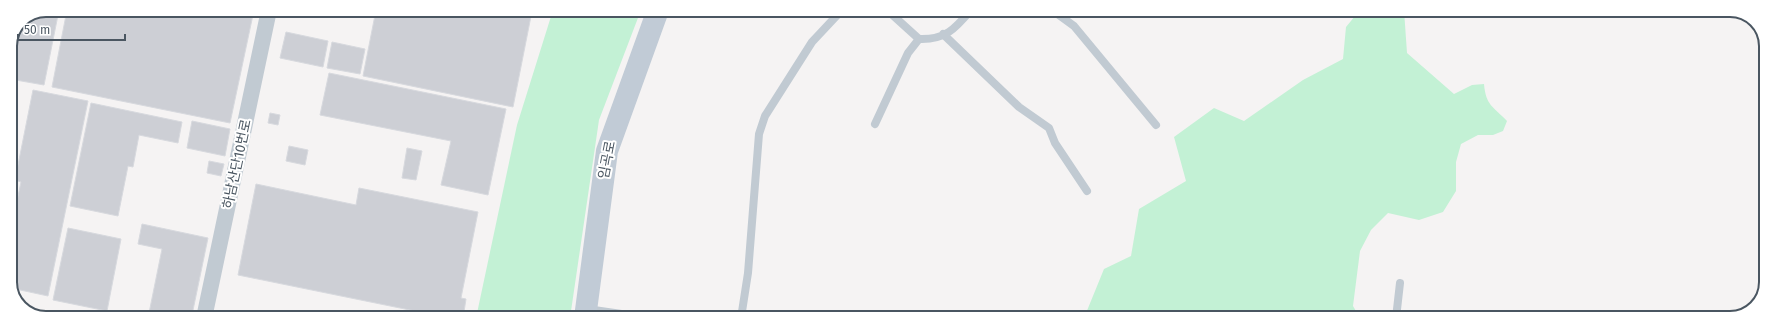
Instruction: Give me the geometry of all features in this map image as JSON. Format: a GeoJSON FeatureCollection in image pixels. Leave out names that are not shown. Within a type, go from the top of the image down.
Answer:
{"type":"FeatureCollection","features":[{"type":"Feature","properties":{"kind":"main road","name":"임곡로"},"geometry":{"type":"LineString","coordinates":[[586,311],[607,151],[655,17]]}},
{"type":"Feature","properties":{"kind":"street","name":"하남산단10번로"},"geometry":{"type":"LineString","coordinates":[[205,311],[268,17]]}},
{"type":"Feature","properties":{"kind":"lane"},"geometry":{"type":"LineString","coordinates":[[742,311],[748,274],[759,134],[765,116],[812,42],[835,17]]}},
{"type":"Feature","properties":{"kind":"lane"},"geometry":{"type":"LineString","coordinates":[[895,17],[919,39],[932,39],[954,30],[965,17]]}},
{"type":"Feature","properties":{"kind":"lane"},"geometry":{"type":"LineString","coordinates":[[1062,17],[1074,26],[1156,125]]}},
{"type":"Feature","properties":{"kind":"lane"},"geometry":{"type":"LineString","coordinates":[[944,34],[1019,107],[1049,128],[1061,153],[1087,191]]}},
{"type":"Feature","properties":{"kind":"lane"},"geometry":{"type":"LineString","coordinates":[[875,124],[908,53],[919,39]]}},
{"type":"Feature","properties":{"kind":"lane"},"geometry":{"type":"LineString","coordinates":[[1397,311],[1400,283]]}},
{"type":"Feature","properties":{"kind":"green space"},"geometry":{"type":"Polygon","coordinates":[[[551,17],[638,17],[599,120],[571,311],[477,311],[517,125],[551,17]]]}},
{"type":"Feature","properties":{"kind":"green space"},"geometry":{"type":"Polygon","coordinates":[[[1354,17],[1404,17],[1407,53],[1454,94],[1472,85],[1484,84],[1488,101],[1507,121],[1503,131],[1493,135],[1478,135],[1461,144],[1456,162],[1456,191],[1443,212],[1419,220],[1388,213],[1371,230],[1360,251],[1353,306],[1356,311],[1087,311],[1104,269],[1131,256],[1139,209],[1186,181],[1174,137],[1214,108],[1244,121],[1303,80],[1343,59],[1346,27],[1354,17]]]}},
{"type":"Feature","properties":{"kind":"building"},"geometry":{"type":"Polygon","coordinates":[[[58,17],[44,85],[17,80],[17,46],[19,35],[30,22],[35,19],[58,17]]]}},
{"type":"Feature","properties":{"kind":"building"},"geometry":{"type":"Polygon","coordinates":[[[66,17],[253,17],[230,123],[52,87],[66,17]]]}},
{"type":"Feature","properties":{"kind":"building"},"geometry":{"type":"Polygon","coordinates":[[[375,17],[531,17],[513,107],[363,76],[375,17]]]}},
{"type":"Feature","properties":{"kind":"building"},"geometry":{"type":"Polygon","coordinates":[[[286,32],[328,41],[323,67],[280,58],[286,32]]]}},
{"type":"Feature","properties":{"kind":"building"},"geometry":{"type":"Polygon","coordinates":[[[332,42],[365,49],[360,74],[327,68],[332,42]]]}},
{"type":"Feature","properties":{"kind":"building"},"geometry":{"type":"Polygon","coordinates":[[[329,73],[506,109],[488,195],[441,185],[451,141],[320,115],[329,73]]]}},
{"type":"Feature","properties":{"kind":"building"},"geometry":{"type":"Polygon","coordinates":[[[33,90],[88,101],[48,296],[18,290],[17,284],[17,201],[21,182],[17,181],[17,170],[33,90]]]}},
{"type":"Feature","properties":{"kind":"building"},"geometry":{"type":"Polygon","coordinates":[[[91,103],[182,122],[178,143],[139,135],[133,167],[128,166],[118,216],[70,206],[91,103]]]}},
{"type":"Feature","properties":{"kind":"building"},"geometry":{"type":"Polygon","coordinates":[[[270,113],[280,115],[278,125],[268,123],[270,113]]]}},
{"type":"Feature","properties":{"kind":"building"},"geometry":{"type":"Polygon","coordinates":[[[192,121],[230,129],[225,156],[187,148],[192,121]]]}},
{"type":"Feature","properties":{"kind":"building"},"geometry":{"type":"Polygon","coordinates":[[[289,146],[308,150],[305,165],[286,161],[289,146]]]}},
{"type":"Feature","properties":{"kind":"building"},"geometry":{"type":"Polygon","coordinates":[[[407,148],[422,151],[416,180],[402,178],[407,148]]]}},
{"type":"Feature","properties":{"kind":"building"},"geometry":{"type":"Polygon","coordinates":[[[209,161],[224,164],[221,176],[207,173],[209,161]]]}},
{"type":"Feature","properties":{"kind":"building"},"geometry":{"type":"Polygon","coordinates":[[[256,184],[356,205],[359,188],[478,212],[461,298],[466,299],[464,311],[415,311],[238,275],[256,184]]]}},
{"type":"Feature","properties":{"kind":"building"},"geometry":{"type":"Polygon","coordinates":[[[142,224],[208,238],[193,311],[149,311],[162,249],[138,244],[142,224]]]}},
{"type":"Feature","properties":{"kind":"building"},"geometry":{"type":"Polygon","coordinates":[[[68,228],[121,239],[107,311],[53,300],[68,228]]]}}]}
